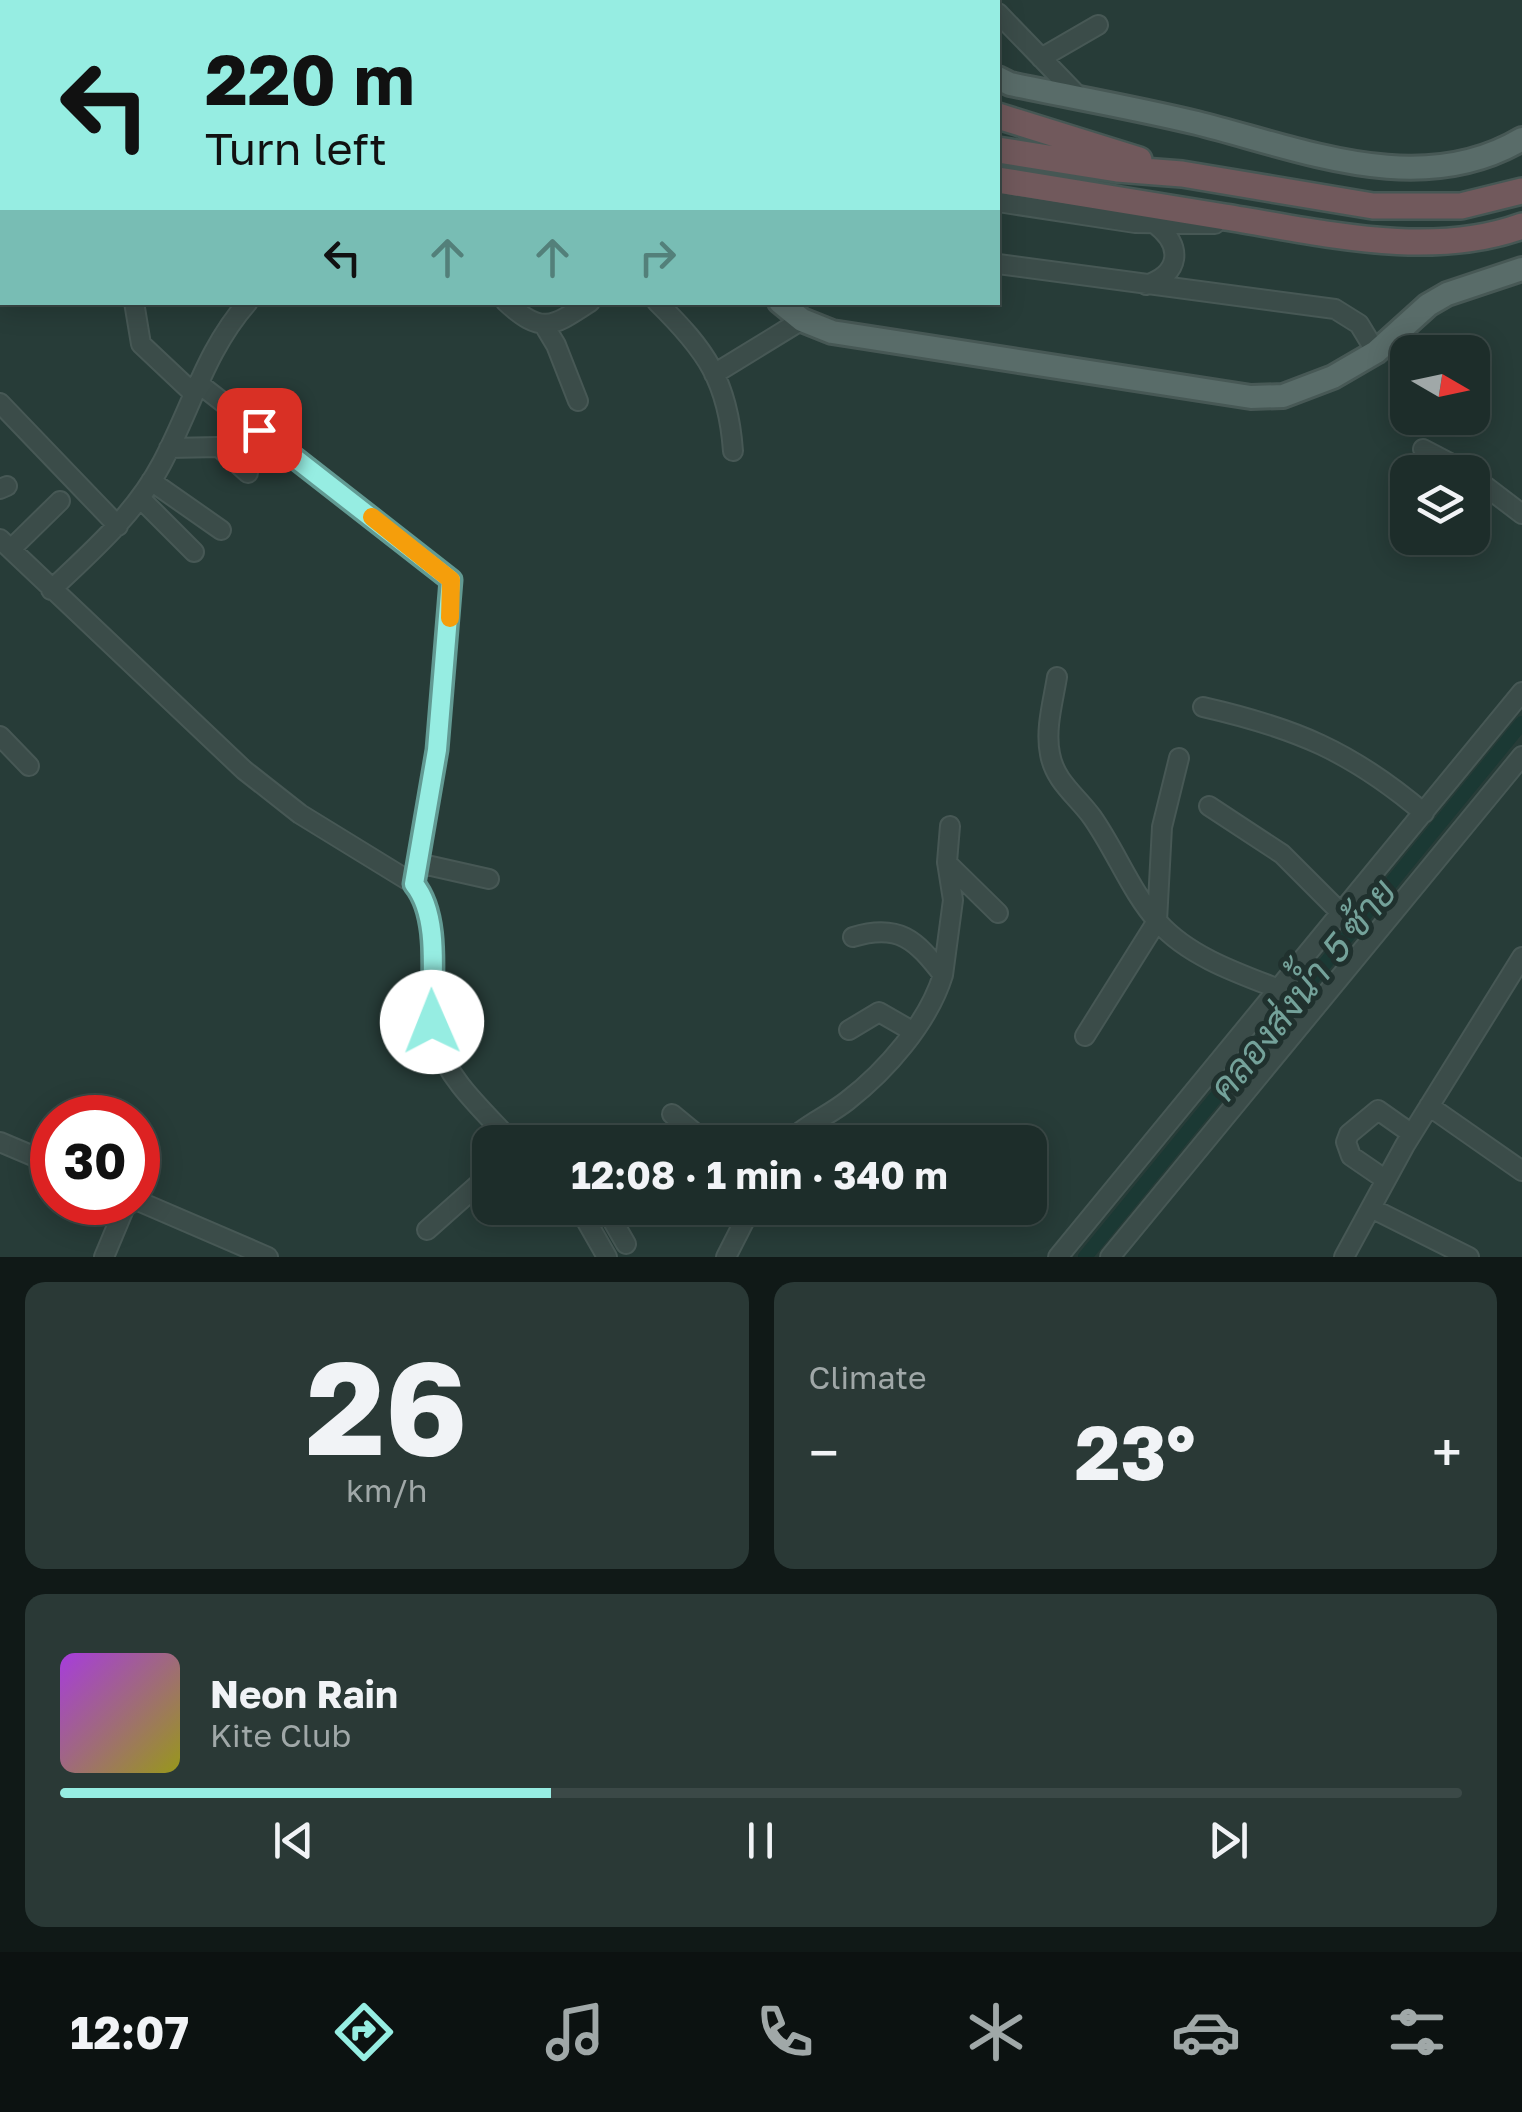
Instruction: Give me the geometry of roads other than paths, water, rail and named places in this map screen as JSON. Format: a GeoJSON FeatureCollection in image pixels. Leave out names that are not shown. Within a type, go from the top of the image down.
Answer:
{"type":"FeatureCollection","features":[{"type":"Feature","properties":{"kind":"highway"},"geometry":{"type":"LineString","coordinates":[[1000,117],[1182,174]]}},
{"type":"Feature","properties":{"kind":"highway"},"geometry":{"type":"LineString","coordinates":[[1000,150],[1405,208],[1462,206],[1522,191]]}},
{"type":"Feature","properties":{"kind":"highway"},"geometry":{"type":"LineString","coordinates":[[1000,180],[1331,234],[1424,241],[1473,238],[1522,226]]}},
{"type":"Feature","properties":{"kind":"main road"},"geometry":{"type":"LineString","coordinates":[[1000,79],[1340,160],[1393,169],[1472,162],[1522,139]]}},
{"type":"Feature","properties":{"kind":"main road"},"geometry":{"type":"LineString","coordinates":[[784,305],[802,320],[832,332],[1252,397],[1284,396],[1332,377],[1376,352],[1428,305],[1447,294],[1522,269]]}},
{"type":"Feature","properties":{"kind":"street"},"geometry":{"type":"LineString","coordinates":[[1000,15],[1080,98]]}},
{"type":"Feature","properties":{"kind":"street"},"geometry":{"type":"LineString","coordinates":[[1041,58],[1098,26]]}},
{"type":"Feature","properties":{"kind":"street"},"geometry":{"type":"LineString","coordinates":[[1000,202],[1155,224],[1260,222]]}},
{"type":"Feature","properties":{"kind":"street"},"geometry":{"type":"LineString","coordinates":[[1146,285],[1166,276],[1175,261],[1174,245],[1155,224]]}},
{"type":"Feature","properties":{"kind":"street"},"geometry":{"type":"LineString","coordinates":[[1000,264],[1336,309],[1359,324],[1376,352]]}},
{"type":"Feature","properties":{"kind":"street"},"geometry":{"type":"LineString","coordinates":[[134,305],[140,344],[451,580],[437,750],[414,884]]}},
{"type":"Feature","properties":{"kind":"street"},"geometry":{"type":"LineString","coordinates":[[51,590],[118,526],[140,498],[169,448],[214,346],[246,305]]}},
{"type":"Feature","properties":{"kind":"street"},"geometry":{"type":"LineString","coordinates":[[509,305],[524,319],[544,325],[554,324],[585,305]]}},
{"type":"Feature","properties":{"kind":"street"},"geometry":{"type":"LineString","coordinates":[[660,305],[694,338],[714,374],[726,402],[732,451]]}},
{"type":"Feature","properties":{"kind":"street"},"geometry":{"type":"LineString","coordinates":[[714,374],[802,320]]}},
{"type":"Feature","properties":{"kind":"street"},"geometry":{"type":"LineString","coordinates":[[544,325],[556,344],[578,401]]}},
{"type":"Feature","properties":{"kind":"street"},"geometry":{"type":"LineString","coordinates":[[0,404],[118,526]]}},
{"type":"Feature","properties":{"kind":"street"},"geometry":{"type":"LineString","coordinates":[[169,448],[218,447],[248,473]]}},
{"type":"Feature","properties":{"kind":"street"},"geometry":{"type":"LineString","coordinates":[[1423,448],[1436,455]]}},
{"type":"Feature","properties":{"kind":"street"},"geometry":{"type":"LineString","coordinates":[[151,481],[221,530]]}},
{"type":"Feature","properties":{"kind":"street"},"geometry":{"type":"LineString","coordinates":[[1490,489],[1522,514]]}},
{"type":"Feature","properties":{"kind":"street"},"geometry":{"type":"LineString","coordinates":[[140,498],[194,552]]}},
{"type":"Feature","properties":{"kind":"street"},"geometry":{"type":"LineString","coordinates":[[60,501],[6,544],[244,770],[300,814],[414,884],[424,896],[429,924],[432,1022],[439,1050],[497,1125]]}},
{"type":"Feature","properties":{"kind":"street"},"geometry":{"type":"LineString","coordinates":[[1057,678],[1049,722],[1050,754],[1060,781],[1089,813],[1157,920],[1176,938],[1232,972],[1279,989]]}},
{"type":"Feature","properties":{"kind":"street"},"geometry":{"type":"LineString","coordinates":[[1058,1257],[1522,692]]}},
{"type":"Feature","properties":{"kind":"street"},"geometry":{"type":"LineString","coordinates":[[1203,707],[1304,736],[1341,752],[1387,781],[1424,813]]}},
{"type":"Feature","properties":{"kind":"street"},"geometry":{"type":"LineString","coordinates":[[0,736],[28,766]]}},
{"type":"Feature","properties":{"kind":"street"},"geometry":{"type":"LineString","coordinates":[[1110,1257],[1522,756]]}},
{"type":"Feature","properties":{"kind":"street"},"geometry":{"type":"LineString","coordinates":[[1085,1036],[1157,920],[1162,827],[1180,758]]}},
{"type":"Feature","properties":{"kind":"street"},"geometry":{"type":"LineString","coordinates":[[1209,806],[1282,854],[1341,913]]}},
{"type":"Feature","properties":{"kind":"street"},"geometry":{"type":"LineString","coordinates":[[811,1125],[858,1091],[912,1031],[938,994],[953,900],[947,862],[950,826]]}},
{"type":"Feature","properties":{"kind":"street"},"geometry":{"type":"LineString","coordinates":[[947,862],[998,913]]}},
{"type":"Feature","properties":{"kind":"street"},"geometry":{"type":"LineString","coordinates":[[418,863],[489,879]]}},
{"type":"Feature","properties":{"kind":"street"},"geometry":{"type":"LineString","coordinates":[[854,938],[893,931],[920,949],[943,976]]}},
{"type":"Feature","properties":{"kind":"street"},"geometry":{"type":"LineString","coordinates":[[1344,1257],[1412,1134],[1522,957]]}},
{"type":"Feature","properties":{"kind":"street"},"geometry":{"type":"LineString","coordinates":[[849,1030],[879,1012],[912,1031]]}},
{"type":"Feature","properties":{"kind":"street"},"geometry":{"type":"LineString","coordinates":[[1429,1106],[1522,1171]]}},
{"type":"Feature","properties":{"kind":"street"},"geometry":{"type":"LineString","coordinates":[[1386,1180],[1351,1156],[1346,1142],[1350,1134],[1378,1110],[1412,1134]]}},
{"type":"Feature","properties":{"kind":"street"},"geometry":{"type":"LineString","coordinates":[[672,1114],[685,1125]]}},
{"type":"Feature","properties":{"kind":"street"},"geometry":{"type":"LineString","coordinates":[[0,1142],[30,1155]]}},
{"type":"Feature","properties":{"kind":"street"},"geometry":{"type":"LineString","coordinates":[[427,1230],[472,1190]]}},
{"type":"Feature","properties":{"kind":"street"},"geometry":{"type":"LineString","coordinates":[[1371,1208],[1468,1257]]}},
{"type":"Feature","properties":{"kind":"street"},"geometry":{"type":"LineString","coordinates":[[160,1210],[268,1257]]}},
{"type":"Feature","properties":{"kind":"street"},"geometry":{"type":"LineString","coordinates":[[104,1257],[117,1225]]}},
{"type":"Feature","properties":{"kind":"street"},"geometry":{"type":"LineString","coordinates":[[589,1225],[607,1257]]}},
{"type":"Feature","properties":{"kind":"street"},"geometry":{"type":"LineString","coordinates":[[615,1225],[626,1244]]}},
{"type":"Feature","properties":{"kind":"street"},"geometry":{"type":"LineString","coordinates":[[726,1257],[742,1225]]}},
{"type":"Feature","properties":{"kind":"waterway","name":"คลองส่งน้ำ 5 ซ้าย"},"geometry":{"type":"LineString","coordinates":[[1085,1257],[1522,723]]}}]}
